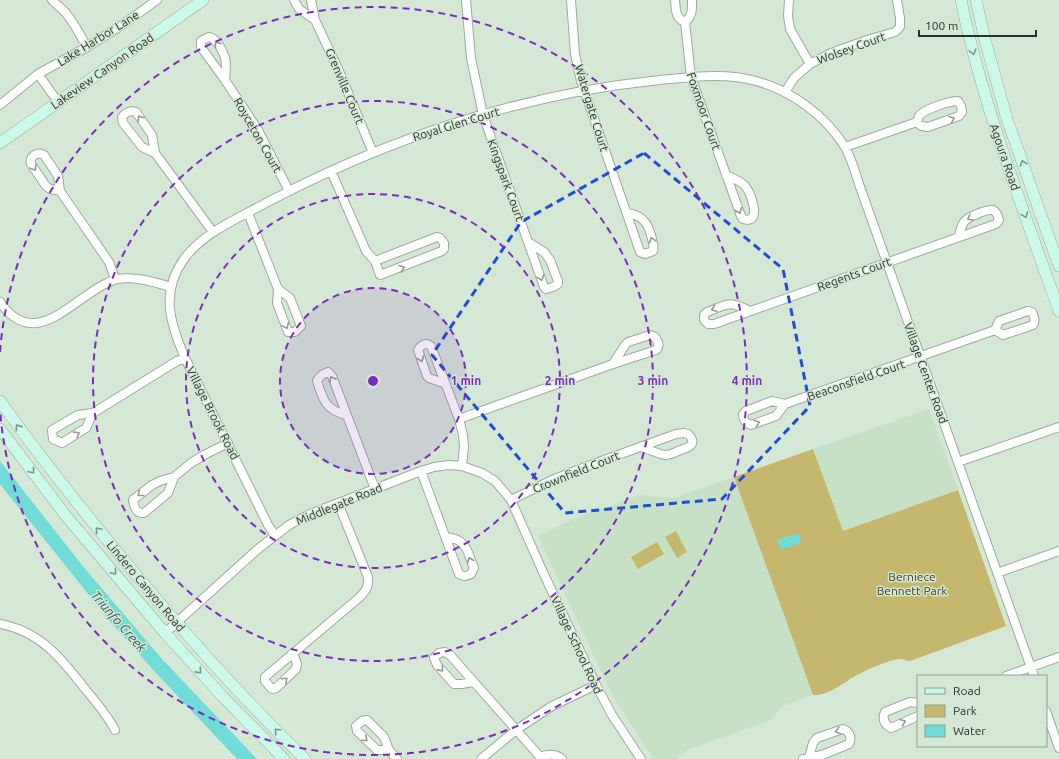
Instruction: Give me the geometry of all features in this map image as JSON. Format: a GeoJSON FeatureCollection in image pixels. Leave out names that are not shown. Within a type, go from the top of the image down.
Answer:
{"type":"FeatureCollection","features":[{"type":"Feature","properties":{"kind":"street"},"geometry":{"type":"LineString","coordinates":[[52,0],[66,13],[87,47]]}},
{"type":"Feature","properties":{"kind":"street","name":"Lake Harbor Lane"},"geometry":{"type":"LineString","coordinates":[[0,105],[38,74],[87,47],[125,23],[157,0]]}},
{"type":"Feature","properties":{"kind":"street","name":"Lakeview Canyon Road"},"geometry":{"type":"LineString","coordinates":[[0,143],[203,0]]}},
{"type":"Feature","properties":{"kind":"street","name":"Grenville Court"},"geometry":{"type":"LineString","coordinates":[[294,0],[299,9],[315,20]]}},
{"type":"Feature","properties":{"kind":"street","name":"Grenville Court"},"geometry":{"type":"LineString","coordinates":[[311,0],[315,20],[339,71],[373,153]]}},
{"type":"Feature","properties":{"kind":"street","name":"Kingspark Court"},"geometry":{"type":"LineString","coordinates":[[466,0],[471,58],[483,115],[528,242],[544,287],[546,289],[558,284],[550,260],[544,252],[528,242]]}},
{"type":"Feature","properties":{"kind":"street","name":"Watergate Court"},"geometry":{"type":"LineString","coordinates":[[571,0],[575,54],[584,91],[640,252],[645,254],[653,251],[654,245],[646,222],[638,216],[627,213]]}},
{"type":"Feature","properties":{"kind":"street","name":"Foxmoor Court"},"geometry":{"type":"LineString","coordinates":[[675,0],[678,17],[680,20],[685,22]]}},
{"type":"Feature","properties":{"kind":"street","name":"Foxmoor Court"},"geometry":{"type":"LineString","coordinates":[[692,0],[691,15],[685,22],[691,77],[726,175],[741,216],[743,219],[750,219],[753,217],[755,210],[745,185],[726,175]]}},
{"type":"Feature","properties":{"kind":"street"},"geometry":{"type":"LineString","coordinates":[[789,0],[788,16],[790,29],[810,64]]}},
{"type":"Feature","properties":{"kind":"street","name":"Wolsey Court"},"geometry":{"type":"LineString","coordinates":[[785,92],[794,78],[810,64],[837,51],[895,32],[900,27],[897,0]]}},
{"type":"Feature","properties":{"kind":"street","name":"Agoura Road"},"geometry":{"type":"LineString","coordinates":[[961,0],[967,30],[989,112],[1059,311]]}},
{"type":"Feature","properties":{"kind":"street","name":"Agoura Road"},"geometry":{"type":"LineString","coordinates":[[976,0],[985,40],[1007,119],[1059,266]]}},
{"type":"Feature","properties":{"kind":"street","name":"Royceton Court"},"geometry":{"type":"LineString","coordinates":[[225,80],[226,61],[224,54],[214,39],[209,37],[205,38],[201,41],[201,47],[258,130],[289,191]]}},
{"type":"Feature","properties":{"kind":"street"},"geometry":{"type":"LineString","coordinates":[[38,74],[58,102]]}},
{"type":"Feature","properties":{"kind":"street","name":"Royal Glen Court"},"geometry":{"type":"LineString","coordinates":[[171,286],[176,273],[185,258],[213,232],[289,191],[331,171],[421,135],[483,115],[539,100],[584,91],[634,83],[691,77],[735,77],[754,80],[785,92]]}},
{"type":"Feature","properties":{"kind":"street","name":"Village Center Road"},"geometry":{"type":"LineString","coordinates":[[785,92],[809,107],[829,126],[845,147],[1034,675]]}},
{"type":"Feature","properties":{"kind":"street"},"geometry":{"type":"LineString","coordinates":[[952,101],[958,101],[961,106],[962,112],[959,116],[928,127],[921,126],[917,122],[919,116],[925,112],[952,101]]}},
{"type":"Feature","properties":{"kind":"street"},"geometry":{"type":"LineString","coordinates":[[155,153],[142,147],[123,123],[122,117],[125,113],[132,111],[136,112],[152,135],[155,153],[213,232]]}},
{"type":"Feature","properties":{"kind":"street"},"geometry":{"type":"LineString","coordinates":[[845,147],[917,122]]}},
{"type":"Feature","properties":{"kind":"street"},"geometry":{"type":"LineString","coordinates":[[60,191],[50,189],[46,186],[31,164],[30,161],[32,157],[41,153],[44,155],[58,176],[60,191],[109,262],[115,279]]}},
{"type":"Feature","properties":{"kind":"street"},"geometry":{"type":"LineString","coordinates":[[331,171],[366,251],[375,260],[380,275],[442,251],[444,249],[444,243],[437,237],[375,260]]}},
{"type":"Feature","properties":{"kind":"street","name":"Regents Court"},"geometry":{"type":"LineString","coordinates":[[750,311],[738,304],[730,303],[707,312],[704,315],[704,320],[708,324],[714,324],[958,236],[996,224],[999,220],[998,215],[995,211],[991,210],[969,217],[964,220],[958,236]]}},
{"type":"Feature","properties":{"kind":"street"},"geometry":{"type":"LineString","coordinates":[[248,213],[278,289],[277,302],[288,332],[295,332],[301,326],[290,298],[278,289]]}},
{"type":"Feature","properties":{"kind":"street"},"geometry":{"type":"LineString","coordinates":[[0,302],[8,313],[22,322],[35,324],[51,319],[94,290],[115,279],[142,280],[171,286]]}},
{"type":"Feature","properties":{"kind":"street","name":"Village Brook Road"},"geometry":{"type":"LineString","coordinates":[[171,286],[169,301],[170,319],[185,358],[268,524],[275,535]]}},
{"type":"Feature","properties":{"kind":"street","name":"Beaconsfield Court"},"geometry":{"type":"LineString","coordinates":[[785,404],[776,416],[751,425],[747,424],[743,419],[743,414],[746,411],[772,401],[785,404],[995,330]]}},
{"type":"Feature","properties":{"kind":"street"},"geometry":{"type":"LineString","coordinates":[[459,419],[656,350],[658,348],[658,342],[655,337],[650,334],[628,342],[613,364]]}},
{"type":"Feature","properties":{"kind":"street"},"geometry":{"type":"LineString","coordinates":[[446,384],[427,376],[418,350],[424,344],[429,344],[431,346],[446,384],[459,419],[464,447],[462,466]]}},
{"type":"Feature","properties":{"kind":"street"},"geometry":{"type":"LineString","coordinates":[[93,413],[86,428],[62,443],[53,439],[52,430],[78,416],[93,413],[177,361],[185,358]]}},
{"type":"Feature","properties":{"kind":"street"},"geometry":{"type":"LineString","coordinates":[[346,415],[338,413],[324,401],[317,381],[323,373],[328,372],[332,376],[375,489]]}},
{"type":"Feature","properties":{"kind":"street","name":"Lindero Canyon Road"},"geometry":{"type":"LineString","coordinates":[[0,402],[82,511],[176,623],[229,681],[305,759]]}},
{"type":"Feature","properties":{"kind":"street"},"geometry":{"type":"LineString","coordinates":[[958,462],[1059,427]]}},
{"type":"Feature","properties":{"kind":"street","name":"Lindero Canyon Road"},"geometry":{"type":"LineString","coordinates":[[0,429],[66,516],[165,633],[223,697],[284,759]]}},
{"type":"Feature","properties":{"kind":"street","name":"Crownfield Court"},"geometry":{"type":"LineString","coordinates":[[511,500],[558,478],[641,447],[676,434],[688,434],[692,440],[690,447],[668,455],[641,447]]}},
{"type":"Feature","properties":{"kind":"street"},"geometry":{"type":"LineString","coordinates":[[174,477],[168,493],[144,513],[142,514],[138,512],[134,507],[133,500],[152,485],[174,477],[191,463],[228,443]]}},
{"type":"Feature","properties":{"kind":"street","name":"Middlegate Road"},"geometry":{"type":"LineString","coordinates":[[165,633],[275,535],[289,525],[310,514],[434,467],[449,465],[462,466],[482,473],[495,481],[511,500],[522,526]]}},
{"type":"Feature","properties":{"kind":"street"},"geometry":{"type":"LineString","coordinates":[[421,471],[459,574],[462,576],[471,574],[474,568],[464,544],[455,538],[446,537]]}},
{"type":"Feature","properties":{"kind":"street"},"geometry":{"type":"LineString","coordinates":[[293,653],[360,597],[368,585],[368,577],[338,503]]}},
{"type":"Feature","properties":{"kind":"street","name":"Village School Road"},"geometry":{"type":"LineString","coordinates":[[522,526],[596,685],[612,715],[641,759]]}},
{"type":"Feature","properties":{"kind":"street"},"geometry":{"type":"LineString","coordinates":[[997,573],[1059,551]]}},
{"type":"Feature","properties":{"kind":"street"},"geometry":{"type":"LineString","coordinates":[[0,624],[28,633],[50,648],[71,670],[109,718],[115,730]]}},
{"type":"Feature","properties":{"kind":"street"},"geometry":{"type":"LineString","coordinates":[[473,682],[454,684],[437,665],[434,658],[439,653],[445,652],[450,656],[541,758],[547,754],[554,754],[562,759]]}},
{"type":"Feature","properties":{"kind":"street"},"geometry":{"type":"LineString","coordinates":[[1009,675],[1059,657]]}},
{"type":"Feature","properties":{"kind":"street"},"geometry":{"type":"LineString","coordinates":[[481,759],[516,730],[552,706],[596,685]]}},
{"type":"Feature","properties":{"kind":"street"},"geometry":{"type":"LineString","coordinates":[[917,703],[910,702],[885,712],[883,717],[884,722],[891,728],[917,716]]}},
{"type":"Feature","properties":{"kind":"street"},"geometry":{"type":"LineString","coordinates":[[1047,714],[1059,748]]}},
{"type":"Feature","properties":{"kind":"street"},"geometry":{"type":"LineString","coordinates":[[843,729],[847,730],[851,740],[849,744],[822,755],[806,758],[817,738],[843,729]]}},
{"type":"Feature","properties":{"kind":"street"},"geometry":{"type":"LineString","coordinates":[[389,750],[398,759]]}},
{"type":"Feature","properties":{"kind":"highlighted area"},"geometry":{"type":"Polygon","coordinates":[[[644,153],[783,269],[810,406],[722,499],[565,513],[432,355],[521,222],[644,153]]]}},
{"type":"Feature","properties":{"kind":"shaded area"},"geometry":{"type":"Polygon","coordinates":[[[929,409],[958,490],[843,531],[813,449],[929,409]]]}},
{"type":"Feature","properties":{"kind":"shaded area"},"geometry":{"type":"Polygon","coordinates":[[[734,477],[813,695],[787,704],[781,708],[771,720],[690,749],[675,759],[653,759],[612,695],[538,536],[580,516],[640,495],[674,498],[734,477]]]}},
{"type":"Feature","properties":{"kind":"green space","name":"Berniece Bennett Park"},"geometry":{"type":"Polygon","coordinates":[[[813,449],[843,531],[958,490],[1006,626],[910,661],[896,659],[861,673],[831,691],[819,695],[813,695],[734,477],[813,449]]]}},
{"type":"Feature","properties":{"kind":"green space"},"geometry":{"type":"Polygon","coordinates":[[[676,531],[687,552],[677,558],[665,537],[676,531]]]}},
{"type":"Feature","properties":{"kind":"green space"},"geometry":{"type":"Polygon","coordinates":[[[657,542],[664,554],[638,569],[631,557],[657,542]]]}},
{"type":"Feature","properties":{"kind":"water","name":"Triunfo Creek"},"geometry":{"type":"Polygon","coordinates":[[[0,461],[86,570],[162,659],[257,759],[237,759],[155,672],[109,620],[0,484],[0,461]]]}},
{"type":"Feature","properties":{"kind":"water"},"geometry":{"type":"Polygon","coordinates":[[[798,533],[801,543],[781,550],[777,540],[798,533]]]}}]}
